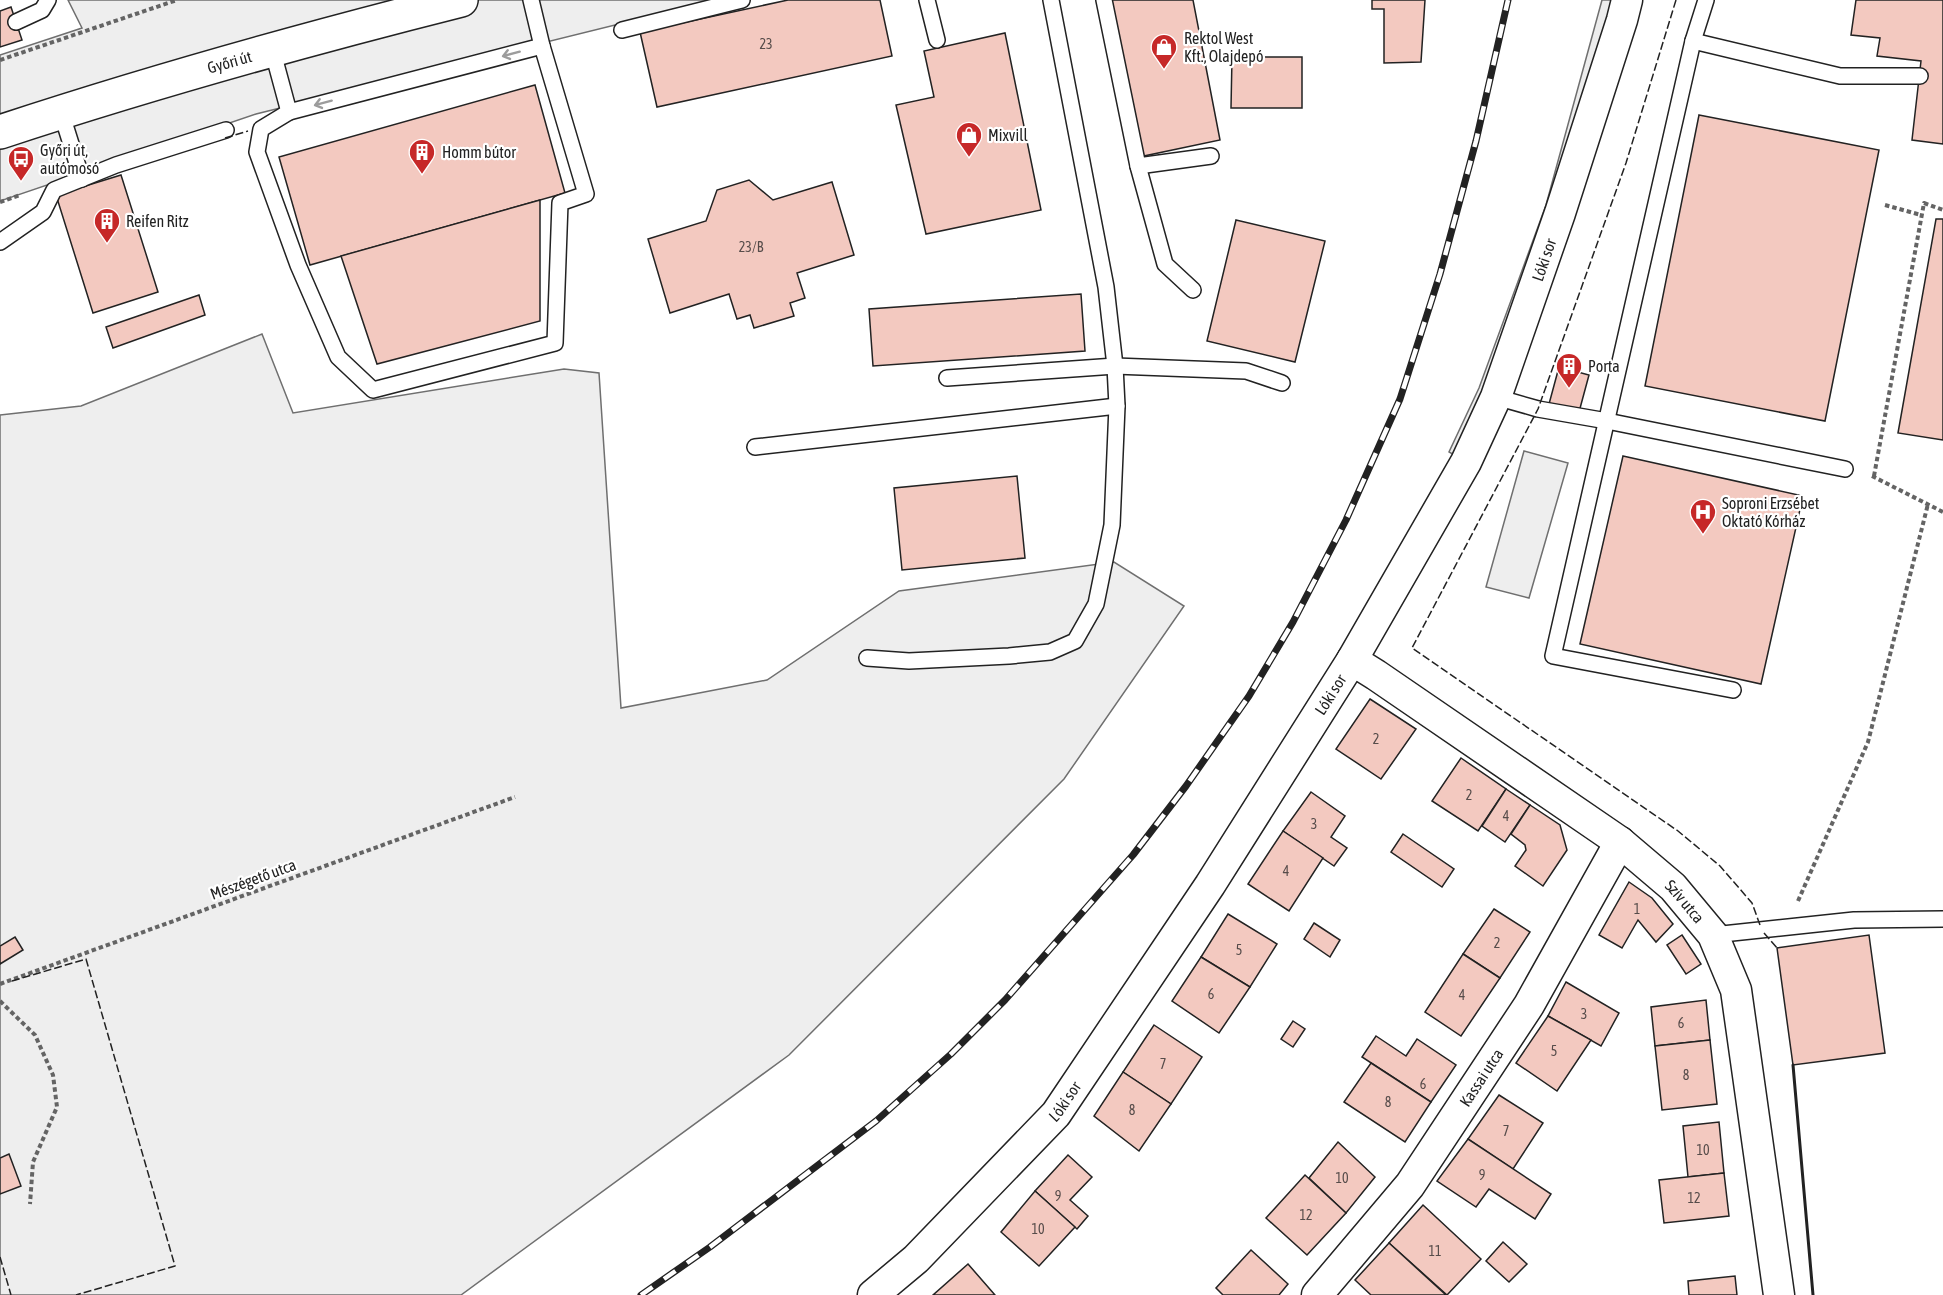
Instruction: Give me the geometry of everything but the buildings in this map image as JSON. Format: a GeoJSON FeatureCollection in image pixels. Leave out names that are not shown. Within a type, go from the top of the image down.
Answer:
{"type":"FeatureCollection","features":[{"type":"Feature","properties":{"kind":"main road","name":"Győri út"},"geometry":{"type":"LineString","coordinates":[[0,132],[273,49],[461,0]]}},
{"type":"Feature","properties":{"kind":"street","name":"Lóki sor"},"geometry":{"type":"LineString","coordinates":[[873,1295],[916,1259],[1056,1114],[1210,885],[1352,660],[1466,462],[1496,397],[1560,213],[1622,20],[1626,0]]}},
{"type":"Feature","properties":{"kind":"street","name":"Szív utca"},"geometry":{"type":"LineString","coordinates":[[1352,660],[1620,842],[1673,887],[1713,935],[1736,990],[1779,1295]]}},
{"type":"Feature","properties":{"kind":"street","name":"Kassai utca"},"geometry":{"type":"LineString","coordinates":[[1317,1295],[1410,1185],[1529,1005],[1620,842]]}},
{"type":"Feature","properties":{"kind":"lane"},"geometry":{"type":"LineString","coordinates":[[16,22],[42,10],[48,0]]}},
{"type":"Feature","properties":{"kind":"lane"},"geometry":{"type":"LineString","coordinates":[[531,0],[585,194],[560,203],[555,343],[373,390],[338,357],[298,265],[257,152],[261,129],[289,112],[542,46]]}},
{"type":"Feature","properties":{"kind":"lane"},"geometry":{"type":"LineString","coordinates":[[622,30],[742,0]]}},
{"type":"Feature","properties":{"kind":"lane"},"geometry":{"type":"LineString","coordinates":[[927,0],[937,40]]}},
{"type":"Feature","properties":{"kind":"lane"},"geometry":{"type":"LineString","coordinates":[[867,658],[909,661],[1050,652],[1075,641],[1096,604],[1112,525],[1118,406],[1106,287],[1051,0]]}},
{"type":"Feature","properties":{"kind":"lane"},"geometry":{"type":"LineString","coordinates":[[1104,0],[1138,166],[1165,264],[1193,290]]}},
{"type":"Feature","properties":{"kind":"lane"},"geometry":{"type":"LineString","coordinates":[[1706,0],[1693,41],[1553,656],[1733,690]]}},
{"type":"Feature","properties":{"kind":"lane"},"geometry":{"type":"LineString","coordinates":[[1693,41],[1840,76],[1920,76]]}},
{"type":"Feature","properties":{"kind":"lane"},"geometry":{"type":"LineString","coordinates":[[273,49],[289,112]]}},
{"type":"Feature","properties":{"kind":"lane"},"geometry":{"type":"LineString","coordinates":[[61,112],[82,179]]}},
{"type":"Feature","properties":{"kind":"lane"},"geometry":{"type":"LineString","coordinates":[[0,242],[44,212],[54,190],[116,165],[226,130]]}},
{"type":"Feature","properties":{"kind":"lane"},"geometry":{"type":"LineString","coordinates":[[1138,166],[1211,156]]}},
{"type":"Feature","properties":{"kind":"lane"},"geometry":{"type":"LineString","coordinates":[[947,378],[1115,366],[1246,371],[1282,383]]}},
{"type":"Feature","properties":{"kind":"lane"},"geometry":{"type":"LineString","coordinates":[[1496,397],[1538,409],[1845,469]]}},
{"type":"Feature","properties":{"kind":"lane"},"geometry":{"type":"LineString","coordinates":[[755,447],[1118,406]]}},
{"type":"Feature","properties":{"kind":"lane"},"geometry":{"type":"LineString","coordinates":[[1713,935],[1854,920],[1943,919]]}},
{"type":"Feature","properties":{"kind":"path"},"geometry":{"type":"LineString","coordinates":[[0,60],[177,0]]}},
{"type":"Feature","properties":{"kind":"path"},"geometry":{"type":"LineString","coordinates":[[1943,210],[1924,204],[1874,476],[1943,512]]}},
{"type":"Feature","properties":{"kind":"path"},"geometry":{"type":"LineString","coordinates":[[1885,205],[1922,214]]}},
{"type":"Feature","properties":{"kind":"path"},"geometry":{"type":"LineString","coordinates":[[1787,926],[1868,742],[1928,504]]}},
{"type":"Feature","properties":{"kind":"path","name":"Mészégető utca"},"geometry":{"type":"LineString","coordinates":[[0,984],[515,797]]}},
{"type":"Feature","properties":{"kind":"path"},"geometry":{"type":"LineString","coordinates":[[0,1001],[35,1035],[53,1075],[57,1107],[33,1162],[30,1204]]}},
{"type":"Feature","properties":{"kind":"shaded area"},"geometry":{"type":"Polygon","coordinates":[[[68,0],[716,0],[256,114],[0,201],[0,55],[82,28],[68,0]]]}},
{"type":"Feature","properties":{"kind":"shaded area"},"geometry":{"type":"Polygon","coordinates":[[[1602,0],[1627,0],[1466,462],[1449,452],[1479,388],[1546,205],[1602,0]]]}},
{"type":"Feature","properties":{"kind":"shaded area"},"geometry":{"type":"Polygon","coordinates":[[[262,334],[293,413],[564,369],[599,373],[621,708],[767,680],[899,591],[1114,562],[1184,606],[1064,779],[789,1055],[461,1295],[0,1295],[0,415],[81,406],[262,334]]]}},
{"type":"Feature","properties":{"kind":"shaded area"},"geometry":{"type":"Polygon","coordinates":[[[1524,451],[1568,463],[1529,598],[1486,587],[1524,451]]]}},
{"type":"Feature","properties":{"kind":"railway"},"geometry":{"type":"LineString","coordinates":[[641,1295],[710,1247],[876,1121],[951,1054],[1005,1000],[1133,855],[1186,786],[1249,696],[1293,622],[1346,520],[1400,399],[1440,274],[1476,141],[1508,0]]}},
{"type":"Feature","properties":{"kind":"fence"},"geometry":{"type":"LineString","coordinates":[[1676,0],[1626,163],[1538,409],[1412,648],[1678,831],[1720,866],[1752,903],[1760,925]]}},
{"type":"Feature","properties":{"kind":"fence"},"geometry":{"type":"LineString","coordinates":[[225,138],[248,131]]}},
{"type":"Feature","properties":{"kind":"fence"},"geometry":{"type":"LineString","coordinates":[[1764,933],[1777,948]]}},
{"type":"Feature","properties":{"kind":"fence"},"geometry":{"type":"LineString","coordinates":[[12,981],[86,959],[175,1266],[76,1295]]}},
{"type":"Feature","properties":{"kind":"fence"},"geometry":{"type":"LineString","coordinates":[[0,1257],[11,1295]]}},
{"type":"Feature","properties":{"kind":"wall"},"geometry":{"type":"LineString","coordinates":[[1793,1065],[1813,1295]]}},
{"type":"Feature","properties":{"kind":"place","name":"Rektol West Kft., Olajdepó"},"geometry":{"type":"Point","coordinates":[1164,70]}},
{"type":"Feature","properties":{"kind":"place","name":"Mixvill"},"geometry":{"type":"Point","coordinates":[969,158]}},
{"type":"Feature","properties":{"kind":"place","name":"Homm bútor"},"geometry":{"type":"Point","coordinates":[422,175]}},
{"type":"Feature","properties":{"kind":"place","name":"Győri út, autómosó"},"geometry":{"type":"Point","coordinates":[21,182]}},
{"type":"Feature","properties":{"kind":"place","name":"Reifen Ritz"},"geometry":{"type":"Point","coordinates":[107,244]}},
{"type":"Feature","properties":{"kind":"place","name":"Porta"},"geometry":{"type":"Point","coordinates":[1569,389]}},
{"type":"Feature","properties":{"kind":"place","name":"Soproni Erzsébet Oktató Kórház"},"geometry":{"type":"Point","coordinates":[1703,535]}}]}
